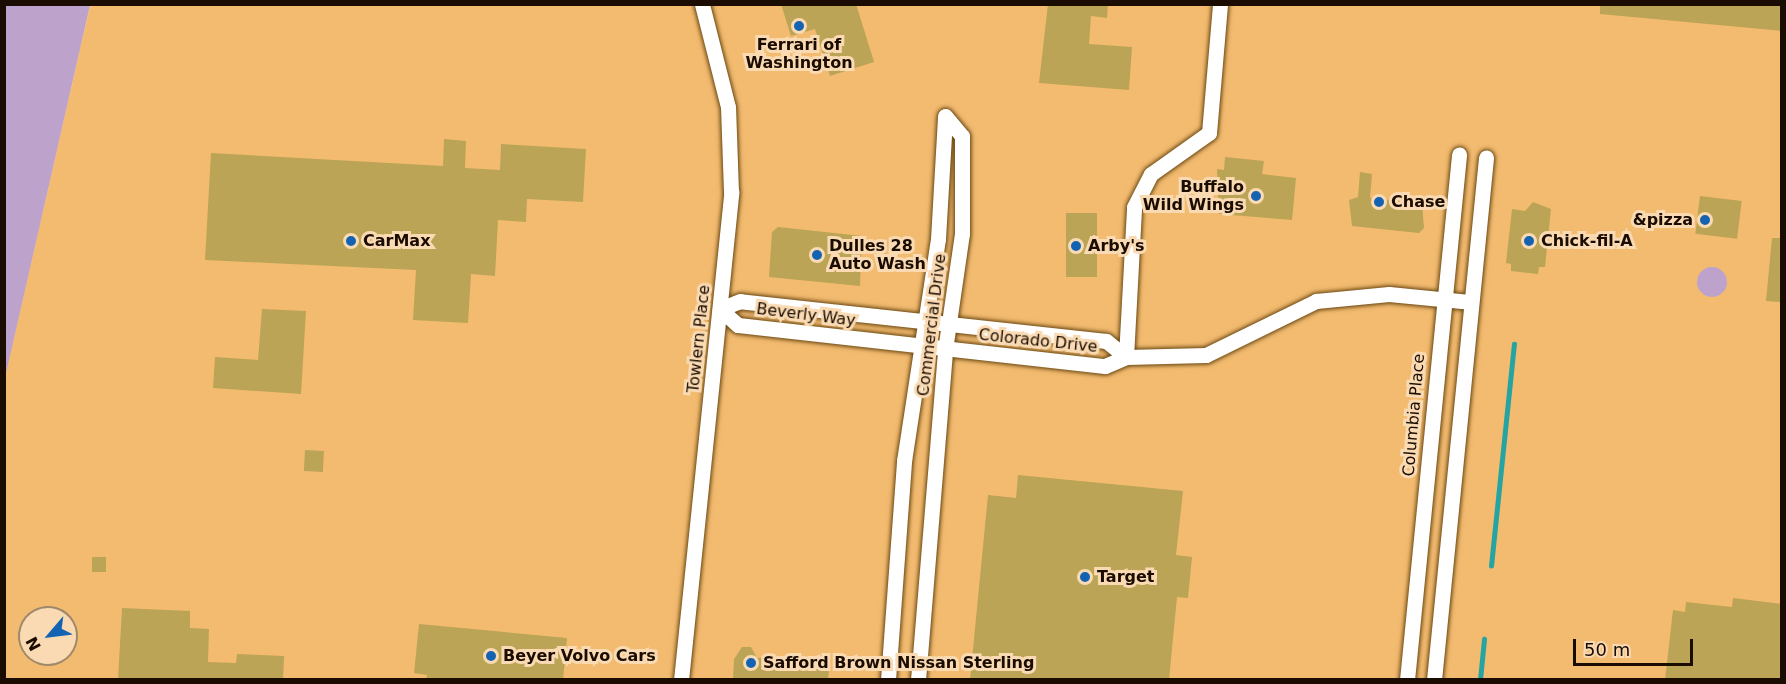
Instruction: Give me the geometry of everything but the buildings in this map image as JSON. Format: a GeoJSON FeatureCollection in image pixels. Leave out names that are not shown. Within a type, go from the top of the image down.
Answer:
{"type":"FeatureCollection","features":[{"type":"Feature","properties":{"kind":"street","name":"Towlern Place"},"geometry":{"type":"LineString","coordinates":[[681,680],[720,309],[731,150],[721,66],[702,4]]}},
{"type":"Feature","properties":{"kind":"street"},"geometry":{"type":"LineString","coordinates":[[1126,357],[1134,207],[1152,174],[1209,133],[1220,4]]}},
{"type":"Feature","properties":{"kind":"street","name":"Commercial Drive"},"geometry":{"type":"LineString","coordinates":[[888,680],[904,461],[919,347],[938,239],[945,116],[962,136],[965,166],[945,350],[918,680]]}},
{"type":"Feature","properties":{"kind":"street","name":"Columbia Place"},"geometry":{"type":"LineString","coordinates":[[1407,680],[1459,155]]}},
{"type":"Feature","properties":{"kind":"street"},"geometry":{"type":"LineString","coordinates":[[1434,680],[1486,158]]}},
{"type":"Feature","properties":{"kind":"street","name":"Colorado Drive"},"geometry":{"type":"LineString","coordinates":[[945,350],[1105,366],[1126,357],[1206,356],[1316,301],[1389,294],[1470,302]]}},
{"type":"Feature","properties":{"kind":"street","name":"Beverly Way"},"geometry":{"type":"LineString","coordinates":[[945,350],[738,325],[720,309],[740,301],[949,324]]}},
{"type":"Feature","properties":{"kind":"street","name":"Colorado Drive"},"geometry":{"type":"LineString","coordinates":[[949,324],[1106,341],[1126,357]]}},
{"type":"Feature","properties":{"kind":"shaded area"},"geometry":{"type":"Polygon","coordinates":[[[97,4],[1781,5],[1781,679],[5,680],[5,378],[90,7],[97,4]]]}},
{"type":"Feature","properties":{"kind":"shaded area"},"geometry":{"type":"Polygon","coordinates":[[[4,5],[90,5],[5,378],[4,5]]]}},
{"type":"Feature","properties":{"kind":"shaded area"},"geometry":{"type":"Polygon","coordinates":[[[1712,267],[1718,268],[1726,276],[1726,288],[1718,296],[1712,297],[1706,296],[1698,288],[1697,282],[1698,276],[1706,268],[1712,267]]]}},
{"type":"Feature","properties":{"kind":"waterway"},"geometry":{"type":"LineString","coordinates":[[1491,566],[1514,344]]}},
{"type":"Feature","properties":{"kind":"waterway"},"geometry":{"type":"LineString","coordinates":[[1480,680],[1484,639]]}},
{"type":"Feature","properties":{"kind":"place","name":"Ferrari of Washington"},"geometry":{"type":"Point","coordinates":[799,26]}},
{"type":"Feature","properties":{"kind":"place","name":"Buffalo Wild Wings"},"geometry":{"type":"Point","coordinates":[1256,196]}},
{"type":"Feature","properties":{"kind":"place","name":"Chase"},"geometry":{"type":"Point","coordinates":[1379,202]}},
{"type":"Feature","properties":{"kind":"place","name":"&pizza"},"geometry":{"type":"Point","coordinates":[1705,220]}},
{"type":"Feature","properties":{"kind":"place","name":"CarMax"},"geometry":{"type":"Point","coordinates":[351,241]}},
{"type":"Feature","properties":{"kind":"place","name":"Chick-fil-A"},"geometry":{"type":"Point","coordinates":[1529,241]}},
{"type":"Feature","properties":{"kind":"place","name":"Arby's"},"geometry":{"type":"Point","coordinates":[1076,246]}},
{"type":"Feature","properties":{"kind":"place","name":"Dulles 28 Auto Wash"},"geometry":{"type":"Point","coordinates":[817,255]}},
{"type":"Feature","properties":{"kind":"place","name":"Target"},"geometry":{"type":"Point","coordinates":[1085,577]}},
{"type":"Feature","properties":{"kind":"place","name":"Beyer Volvo Cars"},"geometry":{"type":"Point","coordinates":[491,656]}},
{"type":"Feature","properties":{"kind":"place","name":"Safford Brown Nissan Sterling"},"geometry":{"type":"Point","coordinates":[751,663]}}]}
